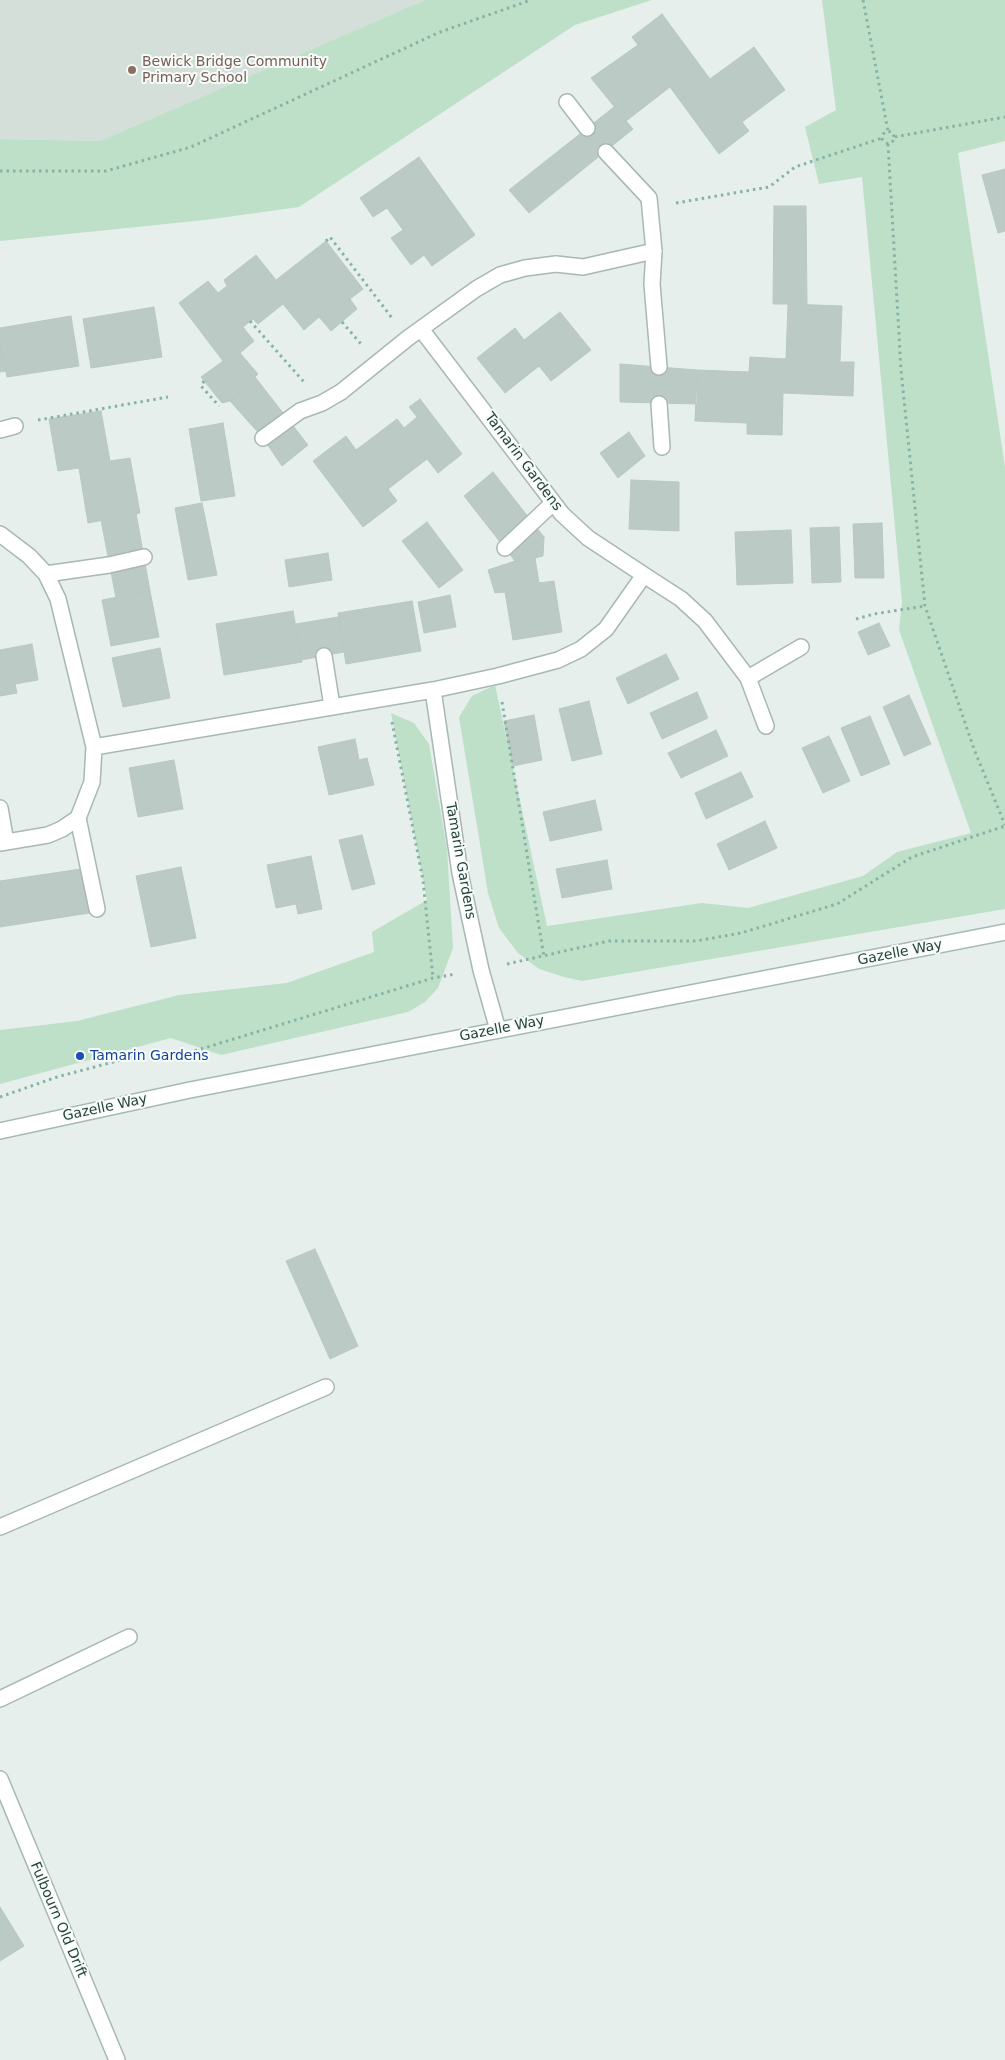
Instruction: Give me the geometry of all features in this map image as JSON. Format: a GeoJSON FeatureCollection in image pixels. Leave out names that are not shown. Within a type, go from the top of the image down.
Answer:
{"type":"FeatureCollection","features":[{"type":"Feature","properties":{"kind":"street"},"geometry":{"type":"LineString","coordinates":[[567,102],[587,128]]}},
{"type":"Feature","properties":{"kind":"street"},"geometry":{"type":"LineString","coordinates":[[606,152],[649,198],[654,251],[652,284],[659,368]]}},
{"type":"Feature","properties":{"kind":"street"},"geometry":{"type":"LineString","coordinates":[[263,438],[300,411],[322,403],[341,392],[408,338],[476,288],[500,275],[525,268],[556,264],[583,267],[654,251]]}},
{"type":"Feature","properties":{"kind":"street","name":"Tamarin Gardens"},"geometry":{"type":"LineString","coordinates":[[421,329],[562,514],[588,538],[682,599],[705,621],[748,678],[766,726]]}},
{"type":"Feature","properties":{"kind":"street"},"geometry":{"type":"LineString","coordinates":[[659,404],[662,447]]}},
{"type":"Feature","properties":{"kind":"street"},"geometry":{"type":"LineString","coordinates":[[0,430],[15,426]]}},
{"type":"Feature","properties":{"kind":"street"},"geometry":{"type":"LineString","coordinates":[[505,548],[553,503]]}},
{"type":"Feature","properties":{"kind":"street"},"geometry":{"type":"LineString","coordinates":[[0,534],[28,556],[46,574],[58,599],[94,746],[92,782],[78,818],[97,909]]}},
{"type":"Feature","properties":{"kind":"street"},"geometry":{"type":"LineString","coordinates":[[46,574],[109,565],[144,557]]}},
{"type":"Feature","properties":{"kind":"street"},"geometry":{"type":"LineString","coordinates":[[94,746],[387,696],[434,690],[558,660],[581,649],[606,629],[644,575]]}},
{"type":"Feature","properties":{"kind":"street"},"geometry":{"type":"LineString","coordinates":[[748,678],[800,647]]}},
{"type":"Feature","properties":{"kind":"street"},"geometry":{"type":"LineString","coordinates":[[324,656],[332,706]]}},
{"type":"Feature","properties":{"kind":"street","name":"Tamarin Gardens"},"geometry":{"type":"LineString","coordinates":[[434,690],[460,873],[481,970],[498,1030]]}},
{"type":"Feature","properties":{"kind":"street"},"geometry":{"type":"LineString","coordinates":[[0,808],[3,843],[48,835],[62,829],[78,818]]}},
{"type":"Feature","properties":{"kind":"street","name":"Gazelle Way"},"geometry":{"type":"LineString","coordinates":[[0,1131],[200,1088],[1005,932]]}},
{"type":"Feature","properties":{"kind":"street"},"geometry":{"type":"LineString","coordinates":[[0,1527],[326,1387]]}},
{"type":"Feature","properties":{"kind":"street"},"geometry":{"type":"LineString","coordinates":[[0,1698],[129,1637]]}},
{"type":"Feature","properties":{"kind":"street","name":"Fulbourn Old Drift"},"geometry":{"type":"LineString","coordinates":[[0,1779],[117,2060]]}},
{"type":"Feature","properties":{"kind":"path"},"geometry":{"type":"LineString","coordinates":[[0,171],[106,171],[191,147],[440,32],[531,0]]}},
{"type":"Feature","properties":{"kind":"path"},"geometry":{"type":"LineString","coordinates":[[863,0],[888,131]]}},
{"type":"Feature","properties":{"kind":"path"},"geometry":{"type":"LineString","coordinates":[[894,137],[1005,117]]}},
{"type":"Feature","properties":{"kind":"path"},"geometry":{"type":"LineString","coordinates":[[888,131],[893,133],[894,137]]}},
{"type":"Feature","properties":{"kind":"path"},"geometry":{"type":"LineString","coordinates":[[668,205],[769,187],[795,167],[882,138],[888,131]]}},
{"type":"Feature","properties":{"kind":"path"},"geometry":{"type":"LineString","coordinates":[[888,144],[893,141],[894,137]]}},
{"type":"Feature","properties":{"kind":"path"},"geometry":{"type":"LineString","coordinates":[[882,138],[888,144],[901,370],[925,606],[974,750],[1005,825]]}},
{"type":"Feature","properties":{"kind":"path"},"geometry":{"type":"LineString","coordinates":[[326,241],[330,238],[408,338]]}},
{"type":"Feature","properties":{"kind":"path"},"geometry":{"type":"LineString","coordinates":[[250,321],[322,403]]}},
{"type":"Feature","properties":{"kind":"path"},"geometry":{"type":"LineString","coordinates":[[204,381],[201,386],[219,406]]}},
{"type":"Feature","properties":{"kind":"path"},"geometry":{"type":"LineString","coordinates":[[15,426],[47,417],[168,397]]}},
{"type":"Feature","properties":{"kind":"path"},"geometry":{"type":"LineString","coordinates":[[856,619],[874,614],[925,606]]}},
{"type":"Feature","properties":{"kind":"path"},"geometry":{"type":"LineString","coordinates":[[498,676],[544,957]]}},
{"type":"Feature","properties":{"kind":"path"},"geometry":{"type":"LineString","coordinates":[[387,696],[423,880],[433,978]]}},
{"type":"Feature","properties":{"kind":"shaded area","name":"Bewick Bridge Community Primary School"},"geometry":{"type":"Polygon","coordinates":[[[0,0],[425,0],[100,141],[0,139],[0,0]]]}},
{"type":"Feature","properties":{"kind":"green space"},"geometry":{"type":"Polygon","coordinates":[[[425,0],[652,0],[575,25],[299,207],[205,220],[0,241],[0,139],[100,141],[425,0]]]}},
{"type":"Feature","properties":{"kind":"green space"},"geometry":{"type":"Polygon","coordinates":[[[822,0],[1005,0],[1005,141],[958,153],[1005,467],[1005,909],[582,981],[564,977],[539,969],[518,953],[499,928],[488,893],[459,717],[472,696],[495,685],[547,926],[702,903],[748,908],[863,876],[897,852],[971,833],[899,630],[902,602],[862,177],[819,184],[805,127],[836,110],[822,0]]]}},
{"type":"Feature","properties":{"kind":"green space"},"geometry":{"type":"Polygon","coordinates":[[[391,713],[414,723],[429,744],[447,849],[453,948],[438,988],[425,1002],[408,1012],[221,1055],[171,1038],[0,1084],[0,1030],[77,1021],[179,995],[287,983],[374,952],[372,932],[427,900],[391,713]]]}},
{"type":"Feature","properties":{"kind":"building"},"geometry":{"type":"Polygon","coordinates":[[[662,14],[710,79],[754,47],[785,90],[742,122],[749,131],[719,154],[670,87],[626,121],[591,78],[638,45],[632,37],[662,14]]]}},
{"type":"Feature","properties":{"kind":"building"},"geometry":{"type":"Polygon","coordinates":[[[614,107],[633,129],[529,213],[509,190],[614,107]]]}},
{"type":"Feature","properties":{"kind":"building"},"geometry":{"type":"Polygon","coordinates":[[[419,157],[475,235],[432,266],[424,255],[411,265],[391,238],[403,230],[387,208],[373,217],[360,198],[419,157]]]}},
{"type":"Feature","properties":{"kind":"building"},"geometry":{"type":"Polygon","coordinates":[[[1005,169],[1005,231],[998,233],[982,175],[1005,169]]]}},
{"type":"Feature","properties":{"kind":"building"},"geometry":{"type":"Polygon","coordinates":[[[774,206],[806,206],[807,304],[773,304],[774,206]]]}},
{"type":"Feature","properties":{"kind":"building"},"geometry":{"type":"Polygon","coordinates":[[[326,241],[363,289],[350,299],[357,309],[331,331],[319,317],[304,330],[283,304],[258,324],[253,319],[243,327],[254,341],[240,353],[258,374],[230,401],[222,403],[201,377],[223,361],[179,303],[208,281],[218,293],[227,286],[224,280],[256,255],[276,280],[326,241]]]}},
{"type":"Feature","properties":{"kind":"building"},"geometry":{"type":"Polygon","coordinates":[[[788,304],[842,306],[840,362],[854,362],[853,396],[783,393],[782,435],[747,434],[747,423],[695,421],[697,370],[749,372],[750,357],[786,359],[788,304]]]}},
{"type":"Feature","properties":{"kind":"building"},"geometry":{"type":"Polygon","coordinates":[[[154,307],[162,357],[91,368],[83,319],[154,307]]]}},
{"type":"Feature","properties":{"kind":"building"},"geometry":{"type":"Polygon","coordinates":[[[560,312],[591,350],[551,381],[539,366],[505,393],[477,358],[515,328],[524,340],[560,312]]]}},
{"type":"Feature","properties":{"kind":"building"},"geometry":{"type":"Polygon","coordinates":[[[71,316],[79,366],[7,377],[0,343],[0,328],[71,316]]]}},
{"type":"Feature","properties":{"kind":"building"},"geometry":{"type":"Polygon","coordinates":[[[0,343],[6,371],[0,372],[0,343]]]}},
{"type":"Feature","properties":{"kind":"building"},"geometry":{"type":"Polygon","coordinates":[[[620,364],[697,370],[697,404],[620,402],[620,364]]]}},
{"type":"Feature","properties":{"kind":"building"},"geometry":{"type":"Polygon","coordinates":[[[255,377],[308,445],[282,466],[263,438],[230,401],[255,377]]]}},
{"type":"Feature","properties":{"kind":"building"},"geometry":{"type":"Polygon","coordinates":[[[420,399],[462,454],[438,473],[427,459],[388,489],[397,501],[363,527],[313,461],[346,436],[356,450],[397,419],[404,428],[417,417],[409,407],[420,399]]]}},
{"type":"Feature","properties":{"kind":"building"},"geometry":{"type":"Polygon","coordinates":[[[101,411],[110,461],[130,458],[140,513],[88,523],[79,468],[58,471],[49,419],[101,411]]]}},
{"type":"Feature","properties":{"kind":"building"},"geometry":{"type":"Polygon","coordinates":[[[223,423],[235,496],[201,501],[189,429],[223,423]]]}},
{"type":"Feature","properties":{"kind":"building"},"geometry":{"type":"Polygon","coordinates":[[[629,432],[645,456],[618,478],[600,453],[629,432]]]}},
{"type":"Feature","properties":{"kind":"building"},"geometry":{"type":"Polygon","coordinates":[[[493,472],[544,537],[515,561],[464,496],[493,472]]]}},
{"type":"Feature","properties":{"kind":"building"},"geometry":{"type":"Polygon","coordinates":[[[631,480],[679,482],[679,531],[629,529],[631,480]]]}},
{"type":"Feature","properties":{"kind":"building"},"geometry":{"type":"Polygon","coordinates":[[[202,503],[217,575],[188,580],[175,508],[202,503]]]}},
{"type":"Feature","properties":{"kind":"building"},"geometry":{"type":"Polygon","coordinates":[[[136,513],[150,591],[116,598],[101,520],[136,513]]]}},
{"type":"Feature","properties":{"kind":"building"},"geometry":{"type":"Polygon","coordinates":[[[427,522],[463,570],[439,588],[402,541],[427,522]]]}},
{"type":"Feature","properties":{"kind":"building"},"geometry":{"type":"Polygon","coordinates":[[[882,523],[884,578],[855,578],[853,524],[882,523]]]}},
{"type":"Feature","properties":{"kind":"building"},"geometry":{"type":"Polygon","coordinates":[[[839,527],[841,582],[812,583],[810,528],[839,527]]]}},
{"type":"Feature","properties":{"kind":"building"},"geometry":{"type":"Polygon","coordinates":[[[791,530],[793,583],[737,585],[735,532],[791,530]]]}},
{"type":"Feature","properties":{"kind":"building"},"geometry":{"type":"Polygon","coordinates":[[[544,537],[543,556],[535,558],[539,583],[554,581],[562,632],[513,640],[505,592],[495,593],[488,570],[515,561],[544,537]]]}},
{"type":"Feature","properties":{"kind":"building"},"geometry":{"type":"Polygon","coordinates":[[[328,553],[332,580],[289,587],[285,560],[328,553]]]}},
{"type":"Feature","properties":{"kind":"building"},"geometry":{"type":"Polygon","coordinates":[[[150,591],[159,637],[111,646],[102,600],[150,591]]]}},
{"type":"Feature","properties":{"kind":"building"},"geometry":{"type":"Polygon","coordinates":[[[450,595],[456,627],[424,633],[418,602],[450,595]]]}},
{"type":"Feature","properties":{"kind":"building"},"geometry":{"type":"Polygon","coordinates":[[[412,601],[421,651],[346,664],[338,613],[412,601]]]}},
{"type":"Feature","properties":{"kind":"building"},"geometry":{"type":"Polygon","coordinates":[[[293,611],[302,662],[224,675],[216,624],[293,611]]]}},
{"type":"Feature","properties":{"kind":"building"},"geometry":{"type":"Polygon","coordinates":[[[338,617],[344,652],[301,660],[296,624],[338,617]]]}},
{"type":"Feature","properties":{"kind":"building"},"geometry":{"type":"Polygon","coordinates":[[[879,623],[890,646],[868,655],[858,632],[879,623]]]}},
{"type":"Feature","properties":{"kind":"building"},"geometry":{"type":"Polygon","coordinates":[[[32,644],[38,680],[15,684],[17,693],[0,696],[0,650],[32,644]]]}},
{"type":"Feature","properties":{"kind":"building"},"geometry":{"type":"Polygon","coordinates":[[[160,648],[170,698],[123,707],[112,658],[160,648]]]}},
{"type":"Feature","properties":{"kind":"building"},"geometry":{"type":"Polygon","coordinates":[[[666,654],[679,679],[628,704],[616,678],[666,654]]]}},
{"type":"Feature","properties":{"kind":"building"},"geometry":{"type":"Polygon","coordinates":[[[697,692],[708,718],[662,739],[650,713],[697,692]]]}},
{"type":"Feature","properties":{"kind":"building"},"geometry":{"type":"Polygon","coordinates":[[[909,695],[931,744],[904,756],[883,707],[909,695]]]}},
{"type":"Feature","properties":{"kind":"building"},"geometry":{"type":"Polygon","coordinates":[[[589,701],[602,754],[572,761],[559,709],[589,701]]]}},
{"type":"Feature","properties":{"kind":"building"},"geometry":{"type":"Polygon","coordinates":[[[534,715],[542,760],[513,766],[504,721],[534,715]]]}},
{"type":"Feature","properties":{"kind":"building"},"geometry":{"type":"Polygon","coordinates":[[[870,716],[890,764],[861,776],[841,728],[870,716]]]}},
{"type":"Feature","properties":{"kind":"building"},"geometry":{"type":"Polygon","coordinates":[[[716,730],[728,756],[681,778],[668,753],[716,730]]]}},
{"type":"Feature","properties":{"kind":"building"},"geometry":{"type":"Polygon","coordinates":[[[829,736],[850,781],[823,793],[802,748],[829,736]]]}},
{"type":"Feature","properties":{"kind":"building"},"geometry":{"type":"Polygon","coordinates":[[[355,739],[359,760],[367,758],[374,785],[329,795],[318,747],[355,739]]]}},
{"type":"Feature","properties":{"kind":"building"},"geometry":{"type":"Polygon","coordinates":[[[174,760],[183,809],[138,817],[129,768],[174,760]]]}},
{"type":"Feature","properties":{"kind":"building"},"geometry":{"type":"Polygon","coordinates":[[[741,772],[753,797],[706,819],[695,793],[741,772]]]}},
{"type":"Feature","properties":{"kind":"building"},"geometry":{"type":"Polygon","coordinates":[[[595,800],[602,830],[550,841],[543,812],[595,800]]]}},
{"type":"Feature","properties":{"kind":"building"},"geometry":{"type":"Polygon","coordinates":[[[765,821],[777,848],[729,870],[717,844],[765,821]]]}},
{"type":"Feature","properties":{"kind":"building"},"geometry":{"type":"Polygon","coordinates":[[[362,835],[375,884],[352,890],[339,840],[362,835]]]}},
{"type":"Feature","properties":{"kind":"building"},"geometry":{"type":"Polygon","coordinates":[[[311,856],[322,909],[298,914],[296,904],[276,908],[267,865],[311,856]]]}},
{"type":"Feature","properties":{"kind":"building"},"geometry":{"type":"Polygon","coordinates":[[[607,860],[612,889],[562,898],[556,869],[607,860]]]}},
{"type":"Feature","properties":{"kind":"building"},"geometry":{"type":"Polygon","coordinates":[[[181,867],[196,938],[151,947],[136,876],[181,867]]]}},
{"type":"Feature","properties":{"kind":"building"},"geometry":{"type":"Polygon","coordinates":[[[81,869],[89,913],[0,927],[0,881],[81,869]]]}},
{"type":"Feature","properties":{"kind":"building"},"geometry":{"type":"Polygon","coordinates":[[[315,1249],[358,1346],[330,1359],[286,1261],[315,1249]]]}},
{"type":"Feature","properties":{"kind":"building"},"geometry":{"type":"Polygon","coordinates":[[[0,1907],[24,1946],[0,1961],[0,1907]]]}},
{"type":"Feature","properties":{"kind":"place","name":"Bewick Bridge Community Primary School"},"geometry":{"type":"Point","coordinates":[132,70]}},
{"type":"Feature","properties":{"kind":"place","name":"Tamarin Gardens"},"geometry":{"type":"Point","coordinates":[80,1056]}}]}
